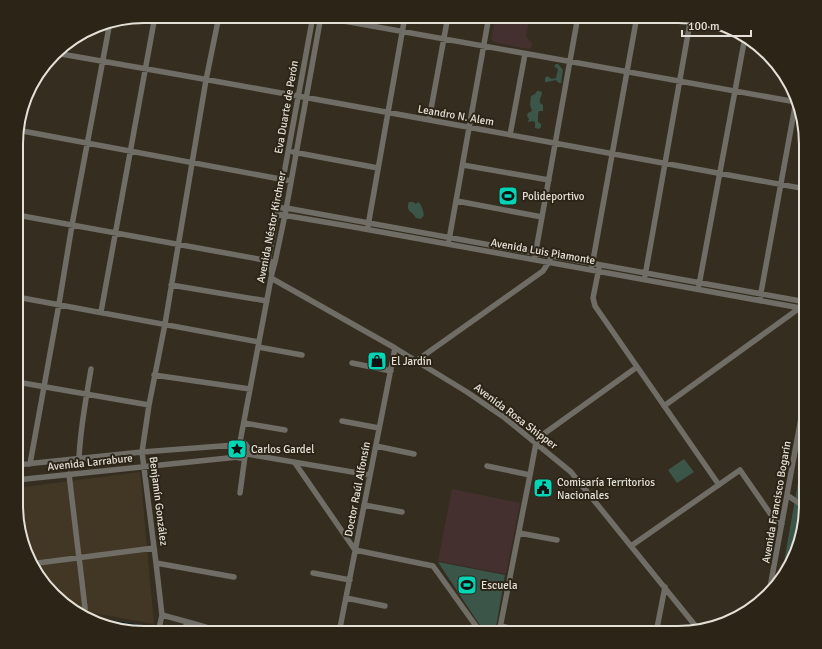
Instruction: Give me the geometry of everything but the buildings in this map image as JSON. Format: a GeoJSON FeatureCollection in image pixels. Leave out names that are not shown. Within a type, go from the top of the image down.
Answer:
{"type":"FeatureCollection","features":[{"type":"Feature","properties":{"kind":"street"},"geometry":{"type":"LineString","coordinates":[[101,312],[154,23]]}},
{"type":"Feature","properties":{"kind":"street","name":"Benjamín González"},"geometry":{"type":"LineString","coordinates":[[160,626],[162,615],[142,452],[154,374],[165,324],[206,80],[218,23]]}},
{"type":"Feature","properties":{"kind":"street","name":"Eva Duarte de Perón"},"geometry":{"type":"LineString","coordinates":[[268,261],[299,96],[316,23]]}},
{"type":"Feature","properties":{"kind":"street","name":"Avenida Néstor Kirchner"},"geometry":{"type":"LineString","coordinates":[[237,444],[244,423],[258,345],[285,215],[306,98],[317,23]]}},
{"type":"Feature","properties":{"kind":"street"},"geometry":{"type":"LineString","coordinates":[[357,23],[791,101]]}},
{"type":"Feature","properties":{"kind":"street"},"geometry":{"type":"LineString","coordinates":[[368,226],[404,23]]}},
{"type":"Feature","properties":{"kind":"street"},"geometry":{"type":"LineString","coordinates":[[429,120],[447,23]]}},
{"type":"Feature","properties":{"kind":"street"},"geometry":{"type":"LineString","coordinates":[[449,241],[488,23]]}},
{"type":"Feature","properties":{"kind":"street"},"geometry":{"type":"LineString","coordinates":[[535,257],[577,23]]}},
{"type":"Feature","properties":{"kind":"street"},"geometry":{"type":"LineString","coordinates":[[636,23],[595,268],[593,298],[594,306],[719,485]]}},
{"type":"Feature","properties":{"kind":"street"},"geometry":{"type":"LineString","coordinates":[[644,280],[690,23]]}},
{"type":"Feature","properties":{"kind":"street"},"geometry":{"type":"LineString","coordinates":[[30,464],[109,28]]}},
{"type":"Feature","properties":{"kind":"street"},"geometry":{"type":"LineString","coordinates":[[699,286],[744,42]]}},
{"type":"Feature","properties":{"kind":"street","name":"Leandro N. Alem"},"geometry":{"type":"LineString","coordinates":[[63,54],[388,112],[613,155],[799,188]]}},
{"type":"Feature","properties":{"kind":"street"},"geometry":{"type":"LineString","coordinates":[[510,135],[525,54]]}},
{"type":"Feature","properties":{"kind":"street"},"geometry":{"type":"LineString","coordinates":[[759,301],[794,110]]}},
{"type":"Feature","properties":{"kind":"street"},"geometry":{"type":"LineString","coordinates":[[24,131],[291,181]]}},
{"type":"Feature","properties":{"kind":"street"},"geometry":{"type":"LineString","coordinates":[[288,151],[378,168]]}},
{"type":"Feature","properties":{"kind":"street"},"geometry":{"type":"LineString","coordinates":[[463,165],[549,180]]}},
{"type":"Feature","properties":{"kind":"street"},"geometry":{"type":"LineString","coordinates":[[457,201],[542,216]]}},
{"type":"Feature","properties":{"kind":"street","name":"Avenida Luis Piamonte"},"geometry":{"type":"LineString","coordinates":[[278,208],[286,208],[368,226],[535,257],[549,262],[646,273],[759,301],[799,308]]}},
{"type":"Feature","properties":{"kind":"street","name":"Avenida Luis Piamonte"},"geometry":{"type":"LineString","coordinates":[[277,214],[368,226]]}},
{"type":"Feature","properties":{"kind":"street"},"geometry":{"type":"LineString","coordinates":[[23,216],[275,262]]}},
{"type":"Feature","properties":{"kind":"street"},"geometry":{"type":"LineString","coordinates":[[416,361],[543,271],[551,256]]}},
{"type":"Feature","properties":{"kind":"street","name":"Avenida Luis Piamonte"},"geometry":{"type":"LineString","coordinates":[[535,257],[551,256],[644,280],[761,294],[799,301]]}},
{"type":"Feature","properties":{"kind":"street"},"geometry":{"type":"LineString","coordinates":[[268,261],[272,275]]}},
{"type":"Feature","properties":{"kind":"street","name":"Avenida Rosa Shipper"},"geometry":{"type":"LineString","coordinates":[[272,275],[468,392],[505,418],[574,474],[695,625]]}},
{"type":"Feature","properties":{"kind":"street"},"geometry":{"type":"LineString","coordinates":[[171,285],[267,301]]}},
{"type":"Feature","properties":{"kind":"street"},"geometry":{"type":"LineString","coordinates":[[23,298],[165,324],[302,355]]}},
{"type":"Feature","properties":{"kind":"street"},"geometry":{"type":"LineString","coordinates":[[664,406],[799,312]]}},
{"type":"Feature","properties":{"kind":"street","name":"Doctor Raúl Alfonsín"},"geometry":{"type":"LineString","coordinates":[[340,626],[395,348]]}},
{"type":"Feature","properties":{"kind":"street"},"geometry":{"type":"LineString","coordinates":[[352,363],[391,371]]}},
{"type":"Feature","properties":{"kind":"street"},"geometry":{"type":"LineString","coordinates":[[500,626],[536,443],[545,433],[638,367]]}},
{"type":"Feature","properties":{"kind":"street"},"geometry":{"type":"LineString","coordinates":[[79,459],[86,394],[91,369]]}},
{"type":"Feature","properties":{"kind":"street"},"geometry":{"type":"LineString","coordinates":[[154,374],[250,389]]}},
{"type":"Feature","properties":{"kind":"street"},"geometry":{"type":"LineString","coordinates":[[23,383],[149,405]]}},
{"type":"Feature","properties":{"kind":"street"},"geometry":{"type":"LineString","coordinates":[[342,421],[380,428]]}},
{"type":"Feature","properties":{"kind":"street"},"geometry":{"type":"LineString","coordinates":[[244,423],[285,430]]}},
{"type":"Feature","properties":{"kind":"street","name":"Avenida Francisco Bogarín"},"geometry":{"type":"LineString","coordinates":[[774,578],[787,495],[799,435]]}},
{"type":"Feature","properties":{"kind":"street"},"geometry":{"type":"LineString","coordinates":[[240,493],[245,460],[246,455],[248,450],[246,445],[237,444],[233,447],[233,452],[238,457],[246,455],[370,475]]}},
{"type":"Feature","properties":{"kind":"street","name":"Avenida Larrabure"},"geometry":{"type":"LineString","coordinates":[[23,464],[237,444]]}},
{"type":"Feature","properties":{"kind":"street"},"geometry":{"type":"LineString","coordinates":[[376,446],[414,454]]}},
{"type":"Feature","properties":{"kind":"street","name":"Avenida Larrabure"},"geometry":{"type":"LineString","coordinates":[[23,479],[238,457]]}},
{"type":"Feature","properties":{"kind":"street"},"geometry":{"type":"LineString","coordinates":[[295,463],[355,550],[433,566],[476,626]]}},
{"type":"Feature","properties":{"kind":"street"},"geometry":{"type":"LineString","coordinates":[[487,466],[530,475]]}},
{"type":"Feature","properties":{"kind":"street"},"geometry":{"type":"LineString","coordinates":[[631,546],[740,470],[776,522],[782,524]]}},
{"type":"Feature","properties":{"kind":"street"},"geometry":{"type":"LineString","coordinates":[[69,474],[85,611]]}},
{"type":"Feature","properties":{"kind":"street"},"geometry":{"type":"LineString","coordinates":[[787,495],[799,503]]}},
{"type":"Feature","properties":{"kind":"street"},"geometry":{"type":"LineString","coordinates":[[364,505],[402,512]]}},
{"type":"Feature","properties":{"kind":"street"},"geometry":{"type":"LineString","coordinates":[[519,533],[558,540]]}},
{"type":"Feature","properties":{"kind":"street"},"geometry":{"type":"LineString","coordinates":[[38,563],[154,548]]}},
{"type":"Feature","properties":{"kind":"street"},"geometry":{"type":"LineString","coordinates":[[156,563],[234,577]]}},
{"type":"Feature","properties":{"kind":"street"},"geometry":{"type":"LineString","coordinates":[[313,573],[350,580]]}},
{"type":"Feature","properties":{"kind":"street"},"geometry":{"type":"LineString","coordinates":[[657,626],[665,587]]}},
{"type":"Feature","properties":{"kind":"street"},"geometry":{"type":"LineString","coordinates":[[346,598],[385,606]]}},
{"type":"Feature","properties":{"kind":"street"},"geometry":{"type":"LineString","coordinates":[[162,615],[200,626]]}},
{"type":"Feature","properties":{"kind":"street"},"geometry":{"type":"LineString","coordinates":[[186,626],[187,622]]}},
{"type":"Feature","properties":{"kind":"shaded area"},"geometry":{"type":"Polygon","coordinates":[[[494,23],[527,23],[526,37],[532,43],[531,48],[528,49],[494,42],[491,39],[494,23]]]}},
{"type":"Feature","properties":{"kind":"shaded area"},"geometry":{"type":"Polygon","coordinates":[[[140,472],[154,624],[86,612],[58,591],[43,572],[32,552],[25,529],[23,513],[23,487],[140,472]]]}},
{"type":"Feature","properties":{"kind":"shaded area"},"geometry":{"type":"Polygon","coordinates":[[[452,489],[520,503],[506,574],[438,561],[452,489]]]}},
{"type":"Feature","properties":{"kind":"green space"},"geometry":{"type":"Polygon","coordinates":[[[558,64],[563,70],[561,83],[556,80],[545,82],[545,78],[547,76],[552,79],[556,78],[558,69],[554,66],[558,64]]]}},
{"type":"Feature","properties":{"kind":"green space"},"geometry":{"type":"Polygon","coordinates":[[[537,91],[542,92],[540,103],[543,105],[543,111],[539,111],[538,114],[538,122],[541,124],[539,129],[535,128],[535,122],[528,121],[529,119],[527,116],[528,113],[532,111],[530,105],[531,96],[537,91]]]}},
{"type":"Feature","properties":{"kind":"green space"},"geometry":{"type":"Polygon","coordinates":[[[409,202],[416,204],[418,202],[420,204],[424,215],[421,219],[416,218],[409,210],[409,202]]]}},
{"type":"Feature","properties":{"kind":"green space"},"geometry":{"type":"Polygon","coordinates":[[[237,444],[241,444],[243,445],[243,453],[237,454],[234,451],[234,447],[237,444]]]}},
{"type":"Feature","properties":{"kind":"green space"},"geometry":{"type":"Polygon","coordinates":[[[684,459],[694,472],[677,483],[668,470],[684,459]]]}},
{"type":"Feature","properties":{"kind":"green space"},"geometry":{"type":"Polygon","coordinates":[[[799,477],[799,513],[797,529],[790,552],[784,565],[799,477]]]}},
{"type":"Feature","properties":{"kind":"green space"},"geometry":{"type":"Polygon","coordinates":[[[438,562],[505,575],[496,626],[480,626],[438,562]]]}},
{"type":"Feature","properties":{"kind":"waterway"},"geometry":{"type":"LineString","coordinates":[[106,620],[142,626]]}},
{"type":"Feature","properties":{"kind":"place","name":"Polideportivo"},"geometry":{"type":"Point","coordinates":[508,196]}},
{"type":"Feature","properties":{"kind":"place","name":"El Jardín"},"geometry":{"type":"Point","coordinates":[377,361]}},
{"type":"Feature","properties":{"kind":"place","name":"Carlos Gardel"},"geometry":{"type":"Point","coordinates":[237,449]}},
{"type":"Feature","properties":{"kind":"place","name":"Comisaría Territorios Nacionales"},"geometry":{"type":"Point","coordinates":[543,488]}},
{"type":"Feature","properties":{"kind":"place","name":"Escuela"},"geometry":{"type":"Point","coordinates":[467,585]}}]}
